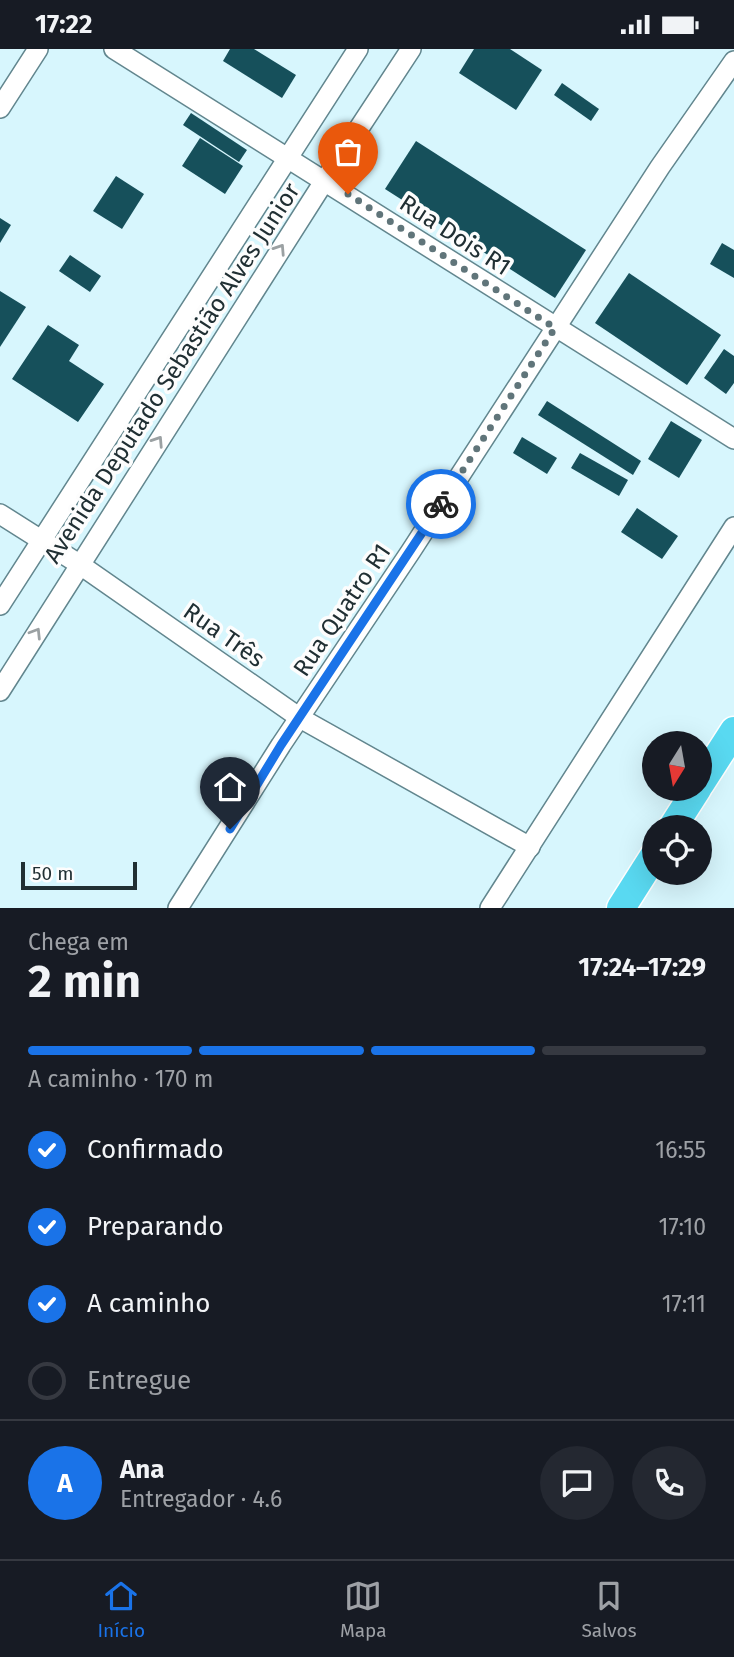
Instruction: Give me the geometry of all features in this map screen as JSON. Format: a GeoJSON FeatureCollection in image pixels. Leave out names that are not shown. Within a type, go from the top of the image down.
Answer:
{"type":"FeatureCollection","features":[{"type":"Feature","properties":{"kind":"highway"},"geometry":{"type":"LineString","coordinates":[[712,765],[734,731]]}},
{"type":"Feature","properties":{"kind":"highway"},"geometry":{"type":"LineString","coordinates":[[621,908],[642,875]]}},
{"type":"Feature","properties":{"kind":"street"},"geometry":{"type":"LineString","coordinates":[[0,108],[38,49]]}},
{"type":"Feature","properties":{"kind":"street","name":"Rua Dois R1"},"geometry":{"type":"LineString","coordinates":[[114,49],[734,439]]}},
{"type":"Feature","properties":{"kind":"street","name":"Avenida Deputado Sebastião Alves Junior"},"geometry":{"type":"LineString","coordinates":[[0,605],[358,49]]}},
{"type":"Feature","properties":{"kind":"street","name":"Avenida Deputado Sebastião Alves Junior"},"geometry":{"type":"LineString","coordinates":[[0,691],[411,49]]}},
{"type":"Feature","properties":{"kind":"street","name":"Rua Quatro R1"},"geometry":{"type":"LineString","coordinates":[[178,908],[660,167],[734,61]]}},
{"type":"Feature","properties":{"kind":"street","name":"Rua Três"},"geometry":{"type":"LineString","coordinates":[[0,514],[79,564],[300,718],[530,847]]}},
{"type":"Feature","properties":{"kind":"street"},"geometry":{"type":"LineString","coordinates":[[490,908],[734,527]]}},
{"type":"Feature","properties":{"kind":"building"},"geometry":{"type":"Polygon","coordinates":[[[230,49],[254,49],[296,75],[282,98],[223,61],[230,49]]]}},
{"type":"Feature","properties":{"kind":"building"},"geometry":{"type":"Polygon","coordinates":[[[474,49],[510,49],[542,70],[516,110],[459,73],[474,49]]]}},
{"type":"Feature","properties":{"kind":"building"},"geometry":{"type":"Polygon","coordinates":[[[562,83],[599,109],[591,121],[554,95],[562,83]]]}},
{"type":"Feature","properties":{"kind":"building"},"geometry":{"type":"Polygon","coordinates":[[[191,113],[247,150],[239,162],[183,125],[191,113]]]}},
{"type":"Feature","properties":{"kind":"building"},"geometry":{"type":"Polygon","coordinates":[[[200,138],[243,166],[225,194],[182,166],[200,138]]]}},
{"type":"Feature","properties":{"kind":"building"},"geometry":{"type":"Polygon","coordinates":[[[416,141],[586,250],[555,298],[385,189],[416,141]]]}},
{"type":"Feature","properties":{"kind":"building"},"geometry":{"type":"Polygon","coordinates":[[[116,176],[144,194],[122,229],[93,211],[116,176]]]}},
{"type":"Feature","properties":{"kind":"building"},"geometry":{"type":"Polygon","coordinates":[[[0,218],[11,225],[0,243],[0,218]]]}},
{"type":"Feature","properties":{"kind":"building"},"geometry":{"type":"Polygon","coordinates":[[[722,243],[734,250],[734,278],[710,264],[722,243]]]}},
{"type":"Feature","properties":{"kind":"building"},"geometry":{"type":"Polygon","coordinates":[[[70,255],[101,276],[90,292],[59,271],[70,255]]]}},
{"type":"Feature","properties":{"kind":"building"},"geometry":{"type":"Polygon","coordinates":[[[629,273],[721,335],[687,385],[595,323],[629,273]]]}},
{"type":"Feature","properties":{"kind":"building"},"geometry":{"type":"Polygon","coordinates":[[[0,291],[26,307],[0,347],[0,291]]]}},
{"type":"Feature","properties":{"kind":"building"},"geometry":{"type":"Polygon","coordinates":[[[48,325],[79,345],[69,361],[104,384],[78,422],[12,379],[48,325]]]}},
{"type":"Feature","properties":{"kind":"building"},"geometry":{"type":"Polygon","coordinates":[[[724,349],[734,356],[734,383],[726,394],[704,378],[724,349]]]}},
{"type":"Feature","properties":{"kind":"building"},"geometry":{"type":"Polygon","coordinates":[[[547,401],[641,461],[633,475],[538,415],[547,401]]]}},
{"type":"Feature","properties":{"kind":"building"},"geometry":{"type":"Polygon","coordinates":[[[671,421],[702,440],[679,478],[648,459],[671,421]]]}},
{"type":"Feature","properties":{"kind":"building"},"geometry":{"type":"Polygon","coordinates":[[[522,437],[557,458],[547,474],[513,453],[522,437]]]}},
{"type":"Feature","properties":{"kind":"building"},"geometry":{"type":"Polygon","coordinates":[[[580,453],[628,480],[619,496],[571,468],[580,453]]]}},
{"type":"Feature","properties":{"kind":"building"},"geometry":{"type":"Polygon","coordinates":[[[637,508],[678,536],[662,559],[621,532],[637,508]]]}},
{"type":"Feature","properties":{"kind":"way so far"},"geometry":{"type":"LineString","coordinates":[[348,194],[555,328],[441,504]]}},
{"type":"Feature","properties":{"kind":"route"},"geometry":{"type":"LineString","coordinates":[[230,829],[281,745],[441,504]]}}]}
